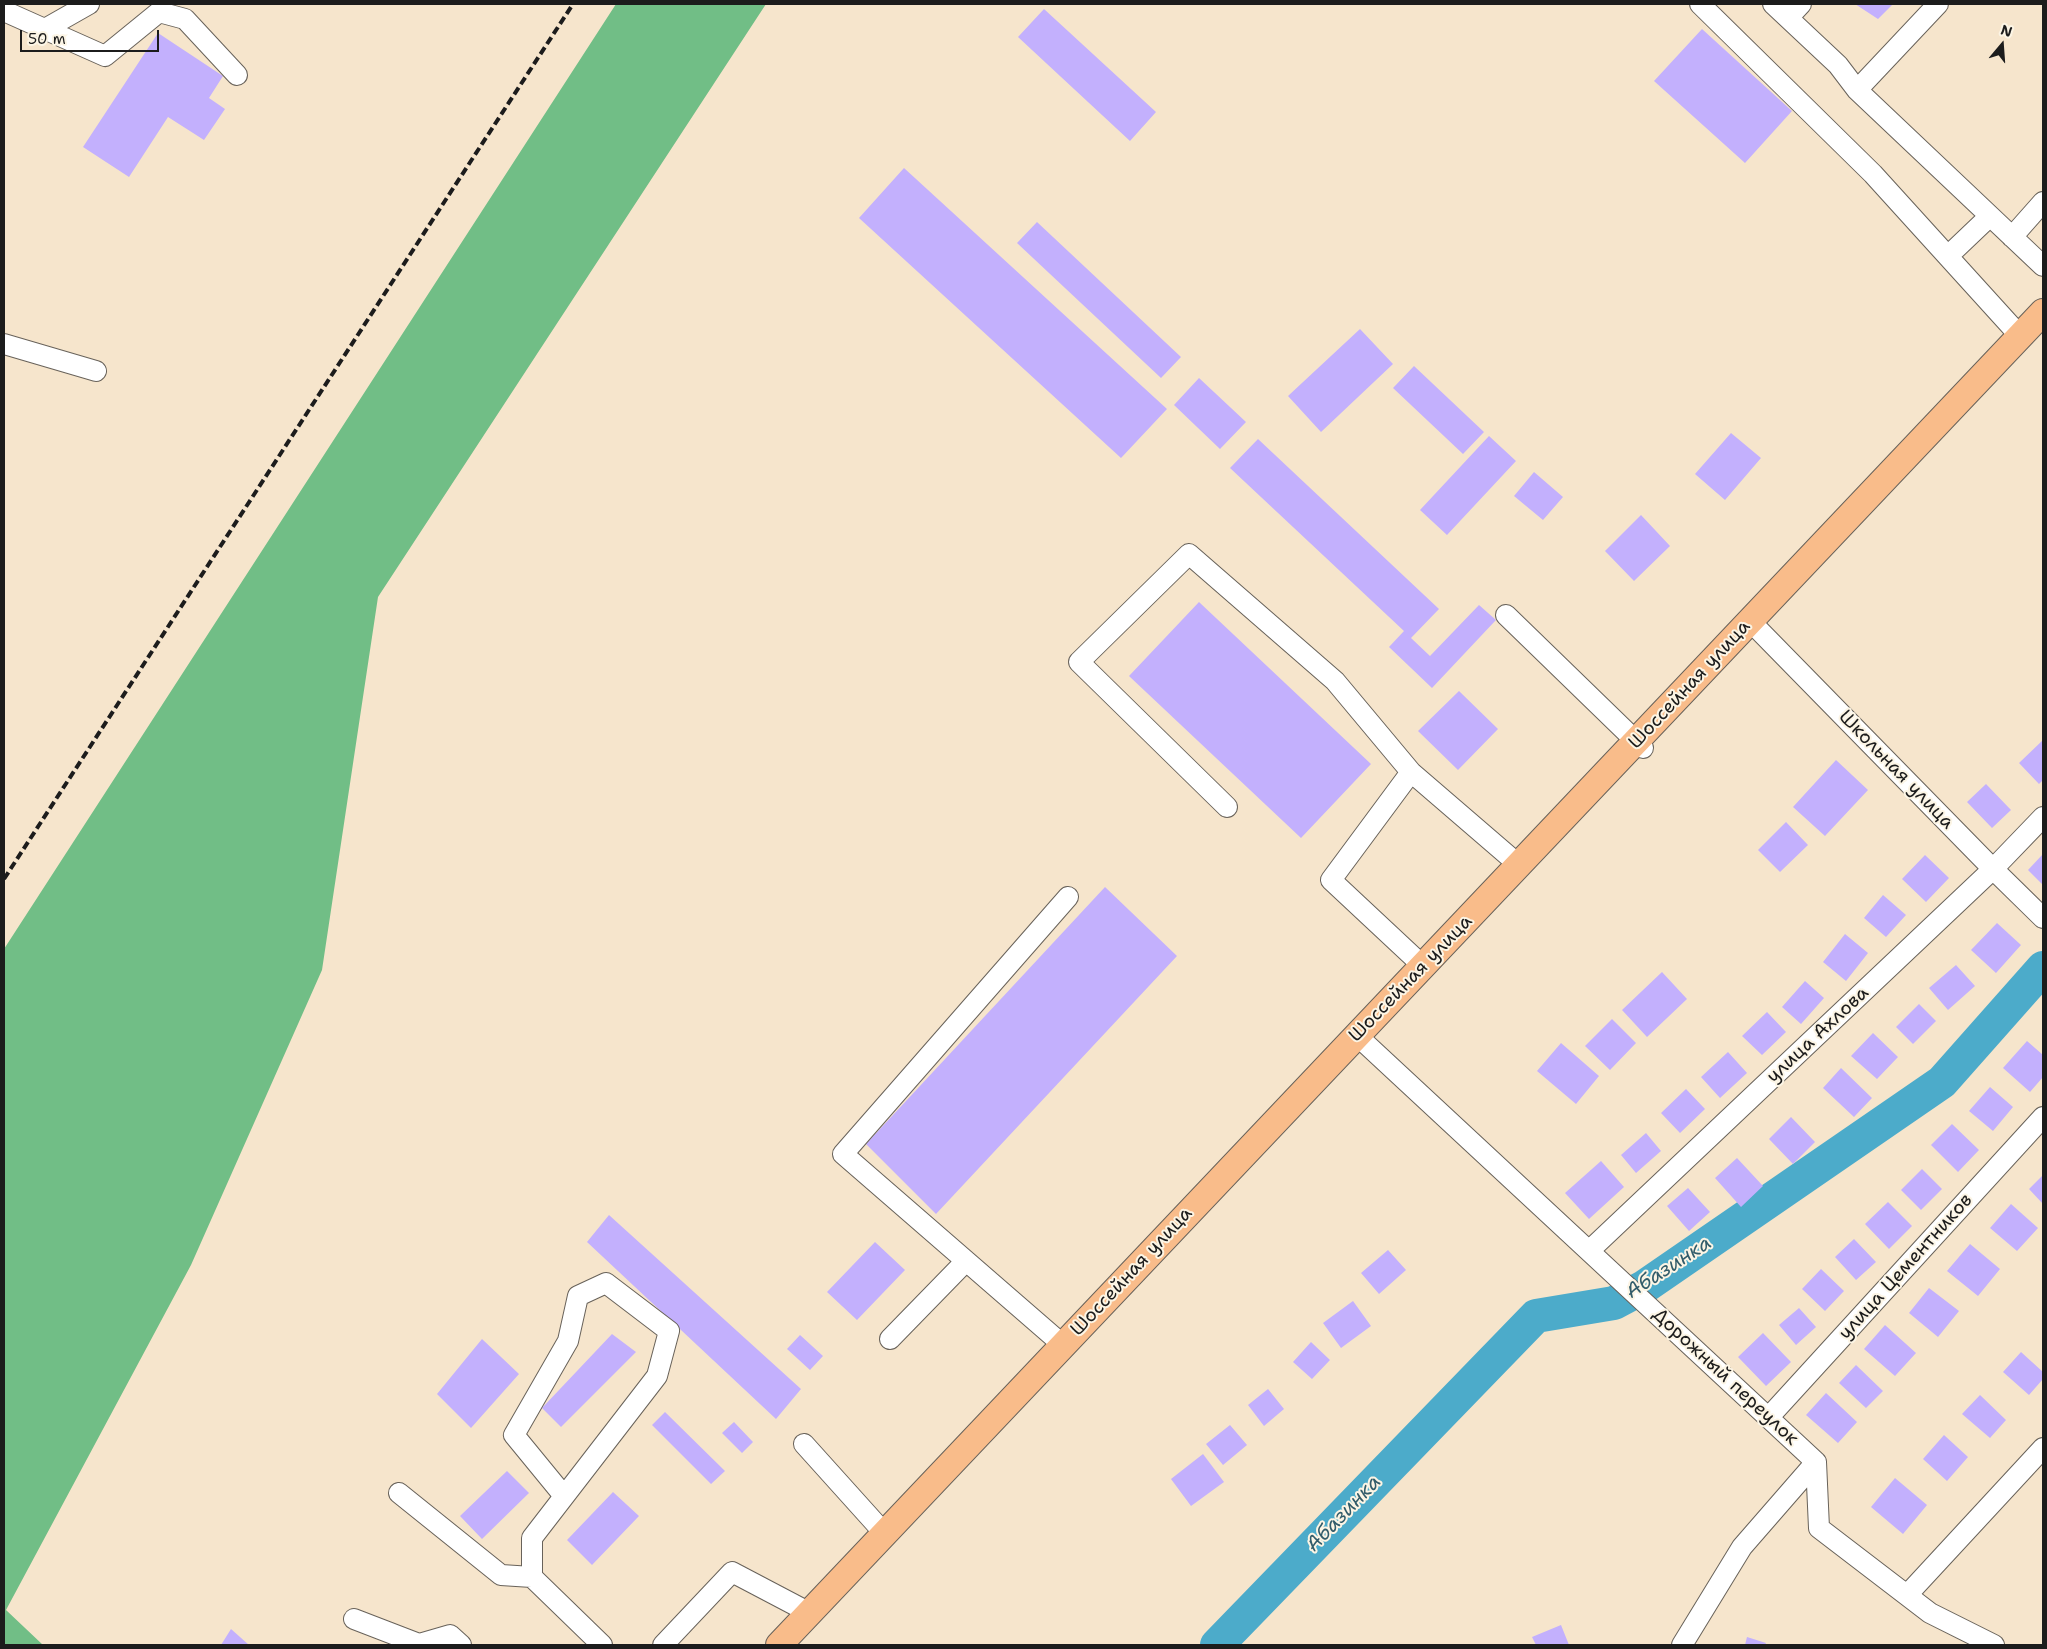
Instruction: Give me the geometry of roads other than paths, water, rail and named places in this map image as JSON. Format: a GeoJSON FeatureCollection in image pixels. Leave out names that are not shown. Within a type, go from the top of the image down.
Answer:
{"type":"FeatureCollection","features":[{"type":"Feature","properties":{"kind":"main road","name":"Шоссейная улица"},"geometry":{"type":"LineString","coordinates":[[795,1645],[890,1548],[1365,1043],[1640,745],[2032,331],[2043,312]]}},
{"type":"Feature","properties":{"kind":"main road","name":"Шоссейная улица"},"geometry":{"type":"LineString","coordinates":[[780,1645],[1519,865],[1640,745]]}},
{"type":"Feature","properties":{"kind":"street"},"geometry":{"type":"LineString","coordinates":[[45,29],[88,4]]}},
{"type":"Feature","properties":{"kind":"street"},"geometry":{"type":"LineString","coordinates":[[1700,4],[1873,174],[1948,256],[2032,331]]}},
{"type":"Feature","properties":{"kind":"street"},"geometry":{"type":"LineString","coordinates":[[1773,4],[1795,11],[1857,90],[2043,266]]}},
{"type":"Feature","properties":{"kind":"street"},"geometry":{"type":"LineString","coordinates":[[1857,90],[1938,4]]}},
{"type":"Feature","properties":{"kind":"street"},"geometry":{"type":"LineString","coordinates":[[4,11],[105,56],[158,12],[185,19],[237,75]]}},
{"type":"Feature","properties":{"kind":"street"},"geometry":{"type":"LineString","coordinates":[[2012,237],[2043,202]]}},
{"type":"Feature","properties":{"kind":"street"},"geometry":{"type":"LineString","coordinates":[[1948,256],[1990,216]]}},
{"type":"Feature","properties":{"kind":"street"},"geometry":{"type":"LineString","coordinates":[[4,344],[96,371]]}},
{"type":"Feature","properties":{"kind":"street"},"geometry":{"type":"LineString","coordinates":[[1227,808],[1079,662],[1189,554],[1335,680],[1411,772],[1519,865]]}},
{"type":"Feature","properties":{"kind":"street"},"geometry":{"type":"LineString","coordinates":[[1506,615],[1640,745]]}},
{"type":"Feature","properties":{"kind":"street","name":"Школьная улица"},"geometry":{"type":"LineString","coordinates":[[1753,625],[2043,918]]}},
{"type":"Feature","properties":{"kind":"street"},"geometry":{"type":"LineString","coordinates":[[1411,772],[1331,880],[1423,966]]}},
{"type":"Feature","properties":{"kind":"street","name":"улица Ахлова"},"geometry":{"type":"LineString","coordinates":[[1590,1250],[1993,869],[2043,817]]}},
{"type":"Feature","properties":{"kind":"street"},"geometry":{"type":"LineString","coordinates":[[1063,1345],[844,1154],[1068,898]]}},
{"type":"Feature","properties":{"kind":"street","name":"Дорожный переулок"},"geometry":{"type":"LineString","coordinates":[[1365,1043],[1816,1462]]}},
{"type":"Feature","properties":{"kind":"street","name":"улица Цементников"},"geometry":{"type":"LineString","coordinates":[[1768,1418],[2043,1117]]}},
{"type":"Feature","properties":{"kind":"street"},"geometry":{"type":"LineString","coordinates":[[890,1339],[966,1261]]}},
{"type":"Feature","properties":{"kind":"street"},"geometry":{"type":"LineString","coordinates":[[532,1577],[532,1538],[657,1376],[669,1331],[606,1283],[578,1296],[568,1341],[514,1435],[564,1496]]}},
{"type":"Feature","properties":{"kind":"street"},"geometry":{"type":"LineString","coordinates":[[804,1444],[885,1534]]}},
{"type":"Feature","properties":{"kind":"street"},"geometry":{"type":"LineString","coordinates":[[1908,1594],[2043,1448]]}},
{"type":"Feature","properties":{"kind":"street"},"geometry":{"type":"LineString","coordinates":[[1816,1462],[1819,1528],[1908,1594],[1930,1613],[1994,1645]]}},
{"type":"Feature","properties":{"kind":"street"},"geometry":{"type":"LineString","coordinates":[[1682,1645],[1742,1547],[1816,1462]]}},
{"type":"Feature","properties":{"kind":"street"},"geometry":{"type":"LineString","coordinates":[[399,1493],[502,1575],[532,1577],[602,1645]]}},
{"type":"Feature","properties":{"kind":"street"},"geometry":{"type":"LineString","coordinates":[[663,1645],[732,1572],[810,1613]]}},
{"type":"Feature","properties":{"kind":"street"},"geometry":{"type":"LineString","coordinates":[[354,1619],[419,1644],[450,1635],[461,1645]]}},
{"type":"Feature","properties":{"kind":"waterway","name":"Абазинка"},"geometry":{"type":"LineString","coordinates":[[1217,1645],[1536,1316],[1614,1303],[1644,1287],[1942,1082],[2043,968]]}},
{"type":"Feature","properties":{"kind":"railway"},"geometry":{"type":"LineString","coordinates":[[4,879],[573,4]]}}]}
